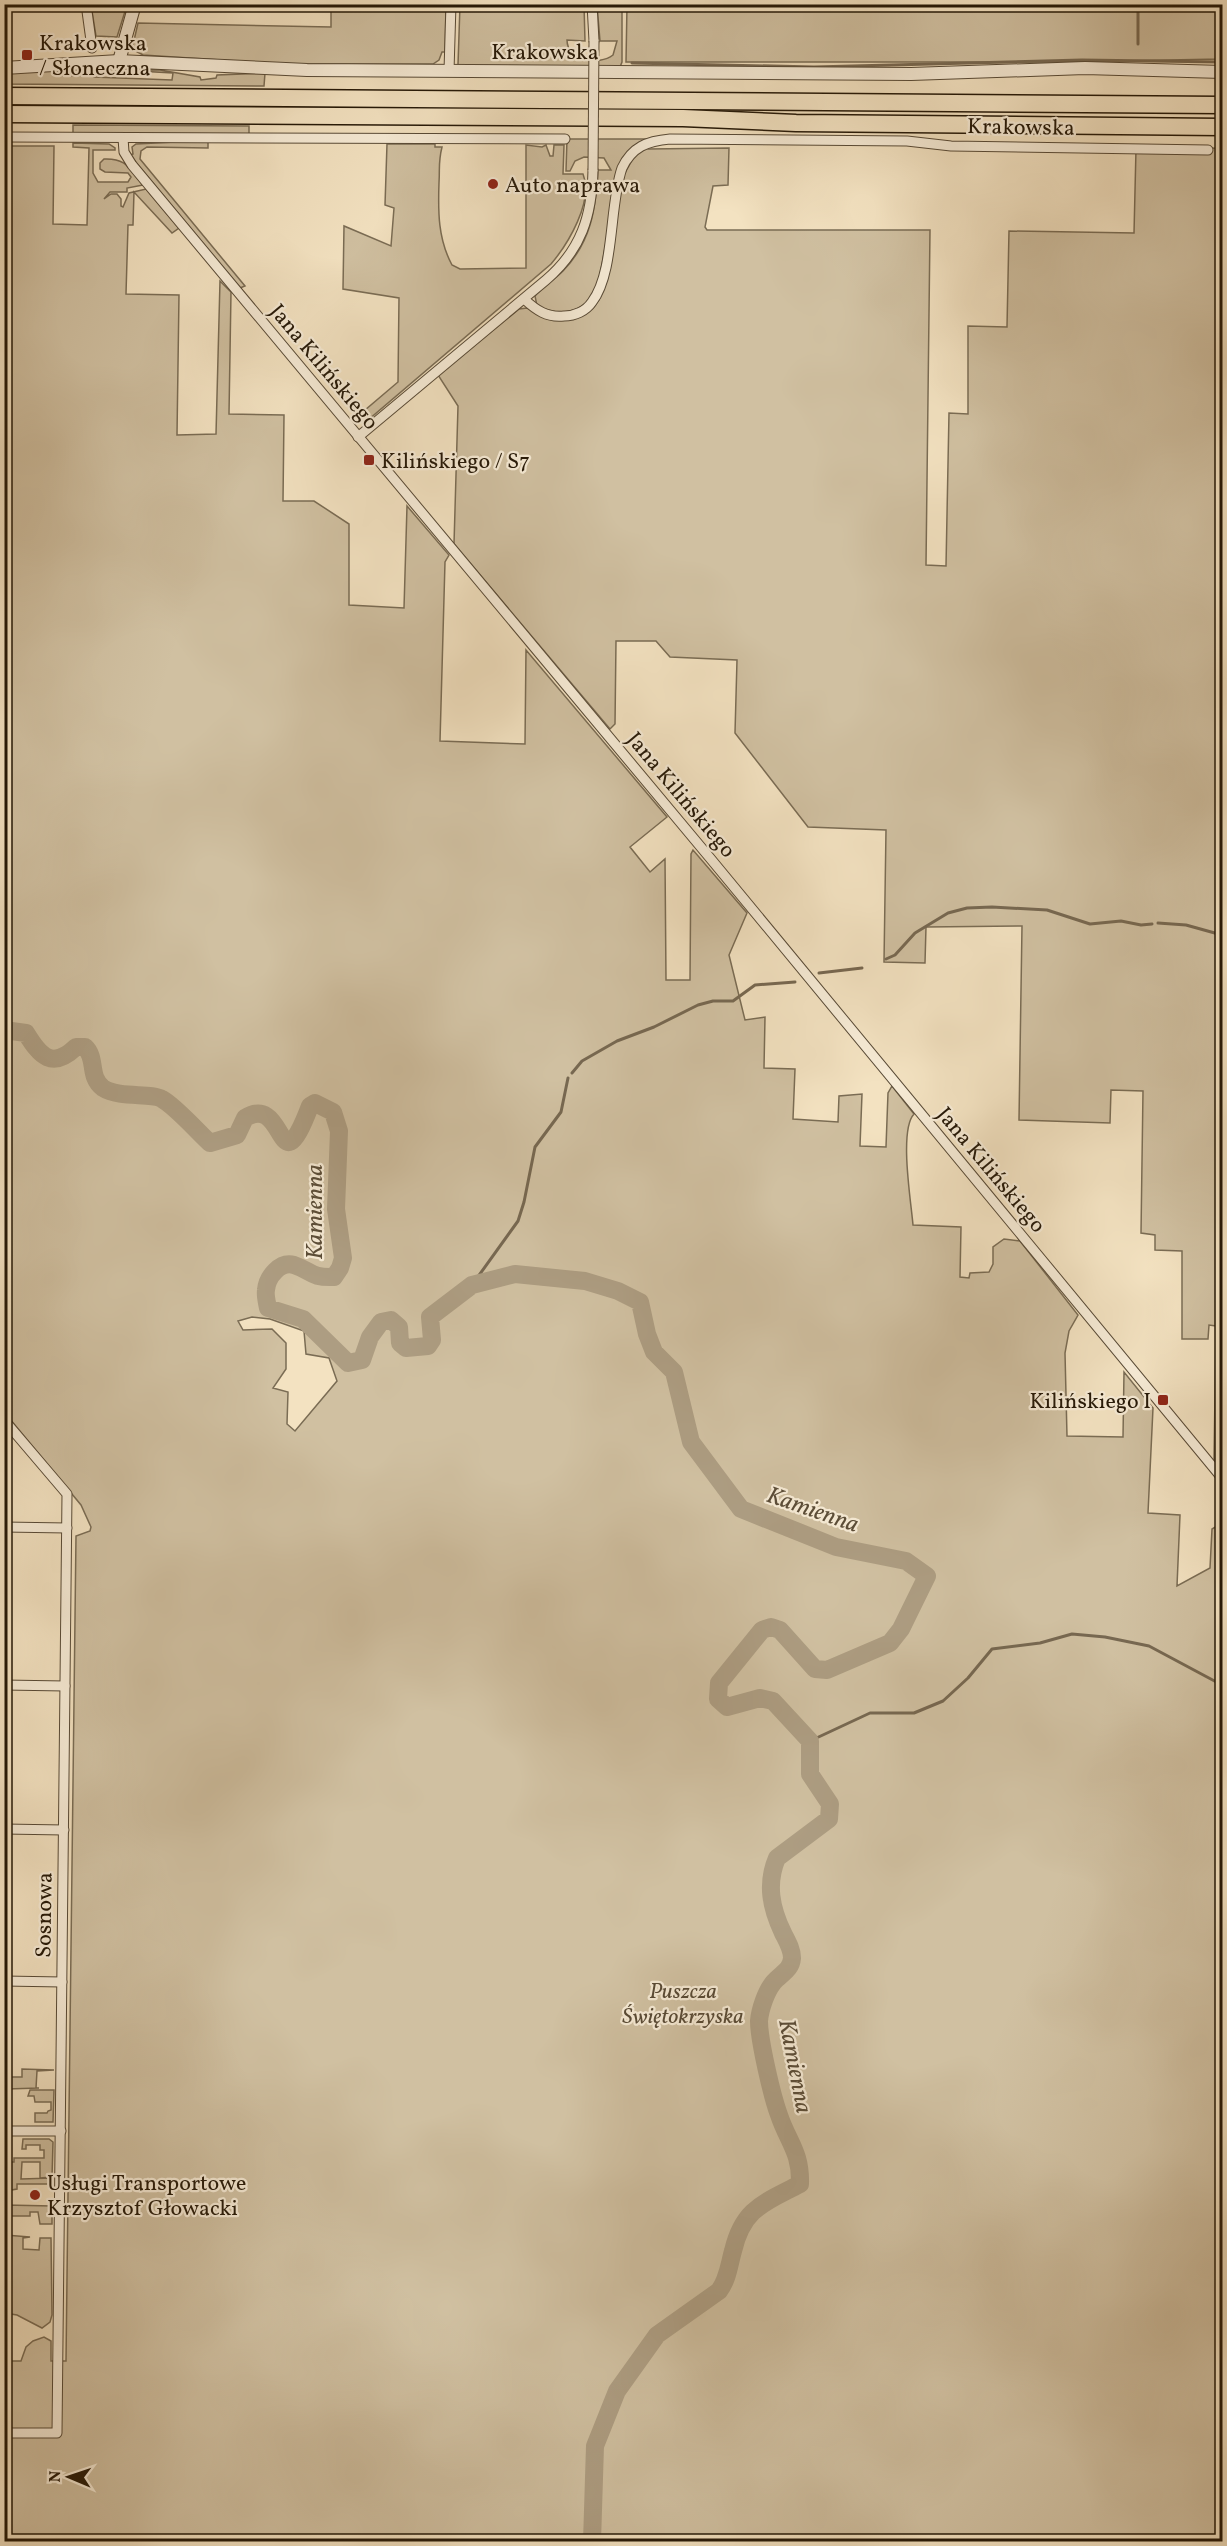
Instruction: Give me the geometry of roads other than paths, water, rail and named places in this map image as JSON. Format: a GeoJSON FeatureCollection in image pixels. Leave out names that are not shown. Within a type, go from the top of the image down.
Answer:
{"type":"FeatureCollection","features":[{"type":"Feature","properties":{"kind":"highway"},"geometry":{"type":"LineString","coordinates":[[4,96],[1222,105]]}},
{"type":"Feature","properties":{"kind":"highway"},"geometry":{"type":"LineString","coordinates":[[4,114],[683,117],[796,123],[1222,127]]}},
{"type":"Feature","properties":{"kind":"street"},"geometry":{"type":"LineString","coordinates":[[86,4],[92,48]]}},
{"type":"Feature","properties":{"kind":"street"},"geometry":{"type":"LineString","coordinates":[[119,61],[135,4]]}},
{"type":"Feature","properties":{"kind":"street"},"geometry":{"type":"LineString","coordinates":[[449,71],[452,4]]}},
{"type":"Feature","properties":{"kind":"street"},"geometry":{"type":"LineString","coordinates":[[358,437],[558,269],[579,241],[591,205],[593,170],[592,4]]}},
{"type":"Feature","properties":{"kind":"street","name":"Krakowska"},"geometry":{"type":"LineString","coordinates":[[4,68],[119,61],[288,70],[910,74],[1085,68],[1222,72]]}},
{"type":"Feature","properties":{"kind":"street"},"geometry":{"type":"LineString","coordinates":[[4,137],[565,139]]}},
{"type":"Feature","properties":{"kind":"street","name":"Jana Kilińskiego"},"geometry":{"type":"LineString","coordinates":[[123,138],[125,155],[132,165],[1221,1476]]}},
{"type":"Feature","properties":{"kind":"street","name":"Krakowska"},"geometry":{"type":"LineString","coordinates":[[524,299],[537,311],[552,316],[575,314],[590,305],[602,280],[622,168],[632,152],[643,144],[653,141],[670,139],[907,141],[951,146],[1208,150]]}},
{"type":"Feature","properties":{"kind":"street","name":"Sosnowa"},"geometry":{"type":"LineString","coordinates":[[4,1420],[67,1494],[57,2433],[4,2433]]}},
{"type":"Feature","properties":{"kind":"street"},"geometry":{"type":"LineString","coordinates":[[4,1527],[67,1528]]}},
{"type":"Feature","properties":{"kind":"street"},"geometry":{"type":"LineString","coordinates":[[4,1685],[65,1686]]}},
{"type":"Feature","properties":{"kind":"street"},"geometry":{"type":"LineString","coordinates":[[4,1829],[64,1830]]}},
{"type":"Feature","properties":{"kind":"street"},"geometry":{"type":"LineString","coordinates":[[4,1981],[62,1982]]}},
{"type":"Feature","properties":{"kind":"street"},"geometry":{"type":"LineString","coordinates":[[4,2131],[61,2131]]}},
{"type":"Feature","properties":{"kind":"waterway"},"geometry":{"type":"LineString","coordinates":[[1138,4],[1138,44]]}},
{"type":"Feature","properties":{"kind":"waterway"},"geometry":{"type":"LineString","coordinates":[[632,63],[814,67],[1082,60],[1222,62]]}},
{"type":"Feature","properties":{"kind":"waterway"},"geometry":{"type":"LineString","coordinates":[[886,959],[895,955],[915,933],[948,913],[967,908],[1047,910],[1090,924],[1121,921],[1141,925],[1152,924]]}},
{"type":"Feature","properties":{"kind":"waterway"},"geometry":{"type":"LineString","coordinates":[[1158,923],[1186,925],[1222,935]]}},
{"type":"Feature","properties":{"kind":"waterway"},"geometry":{"type":"LineString","coordinates":[[819,973],[862,968]]}},
{"type":"Feature","properties":{"kind":"waterway"},"geometry":{"type":"LineString","coordinates":[[572,1073],[582,1061],[617,1041],[654,1027],[698,1005],[713,1001],[733,1001],[755,985],[795,982]]}},
{"type":"Feature","properties":{"kind":"waterway","name":"Kamienna"},"geometry":{"type":"LineString","coordinates":[[4,1030],[26,1033],[42,1054],[53,1059],[68,1054],[76,1047],[85,1047],[91,1056],[98,1084],[103,1088],[118,1093],[162,1099],[180,1113],[210,1143],[237,1135],[245,1118],[258,1114],[268,1117],[286,1141],[292,1141],[310,1106],[315,1103],[333,1112],[339,1131],[336,1209],[343,1258],[340,1268],[334,1277],[326,1277],[294,1265],[284,1265],[272,1275],[266,1294],[268,1308],[303,1319],[348,1363],[362,1360],[370,1337],[381,1322],[391,1320],[399,1327],[400,1343],[406,1348],[428,1346],[432,1340],[430,1317],[472,1285],[515,1274],[585,1281],[618,1291],[640,1302],[647,1334],[654,1352],[674,1372],[691,1442],[741,1509],[836,1547],[906,1561],[927,1576],[901,1629],[890,1643],[827,1670],[815,1669],[780,1630],[771,1627],[762,1630],[719,1683],[718,1699],[727,1707],[760,1698],[773,1701],[810,1741],[810,1774],[830,1804],[829,1819],[777,1858],[772,1877],[771,1896],[792,1958],[787,1969],[768,1991],[759,2021],[770,2082],[779,2115],[796,2155],[800,2184],[766,2202],[749,2216],[737,2237],[726,2277],[719,2291],[657,2335],[617,2391],[595,2446],[592,2542]]}},
{"type":"Feature","properties":{"kind":"waterway"},"geometry":{"type":"LineString","coordinates":[[472,1285],[518,1221],[535,1147],[561,1112],[568,1078]]}},
{"type":"Feature","properties":{"kind":"waterway"},"geometry":{"type":"LineString","coordinates":[[810,1741],[870,1713],[914,1713],[943,1701],[968,1678],[992,1649],[1040,1643],[1072,1634],[1105,1637],[1149,1646],[1222,1685]]}},
{"type":"Feature","properties":{"kind":"place","name":"Krakowska / Słoneczna"},"geometry":{"type":"Point","coordinates":[27,55]}},
{"type":"Feature","properties":{"kind":"place","name":"Auto naprawa"},"geometry":{"type":"Point","coordinates":[493,184]}},
{"type":"Feature","properties":{"kind":"place","name":"Kilińskiego / S7"},"geometry":{"type":"Point","coordinates":[369,460]}},
{"type":"Feature","properties":{"kind":"place","name":"Kilińskiego I"},"geometry":{"type":"Point","coordinates":[1163,1400]}},
{"type":"Feature","properties":{"kind":"place","name":"Usługi Transportowe Krzysztof Głowacki"},"geometry":{"type":"Point","coordinates":[35,2195]}},
{"type":"Feature","properties":{"kind":"park label","name":"Puszcza Świętokrzyska"},"geometry":{"type":"Point","coordinates":[683,2003]}}]}
